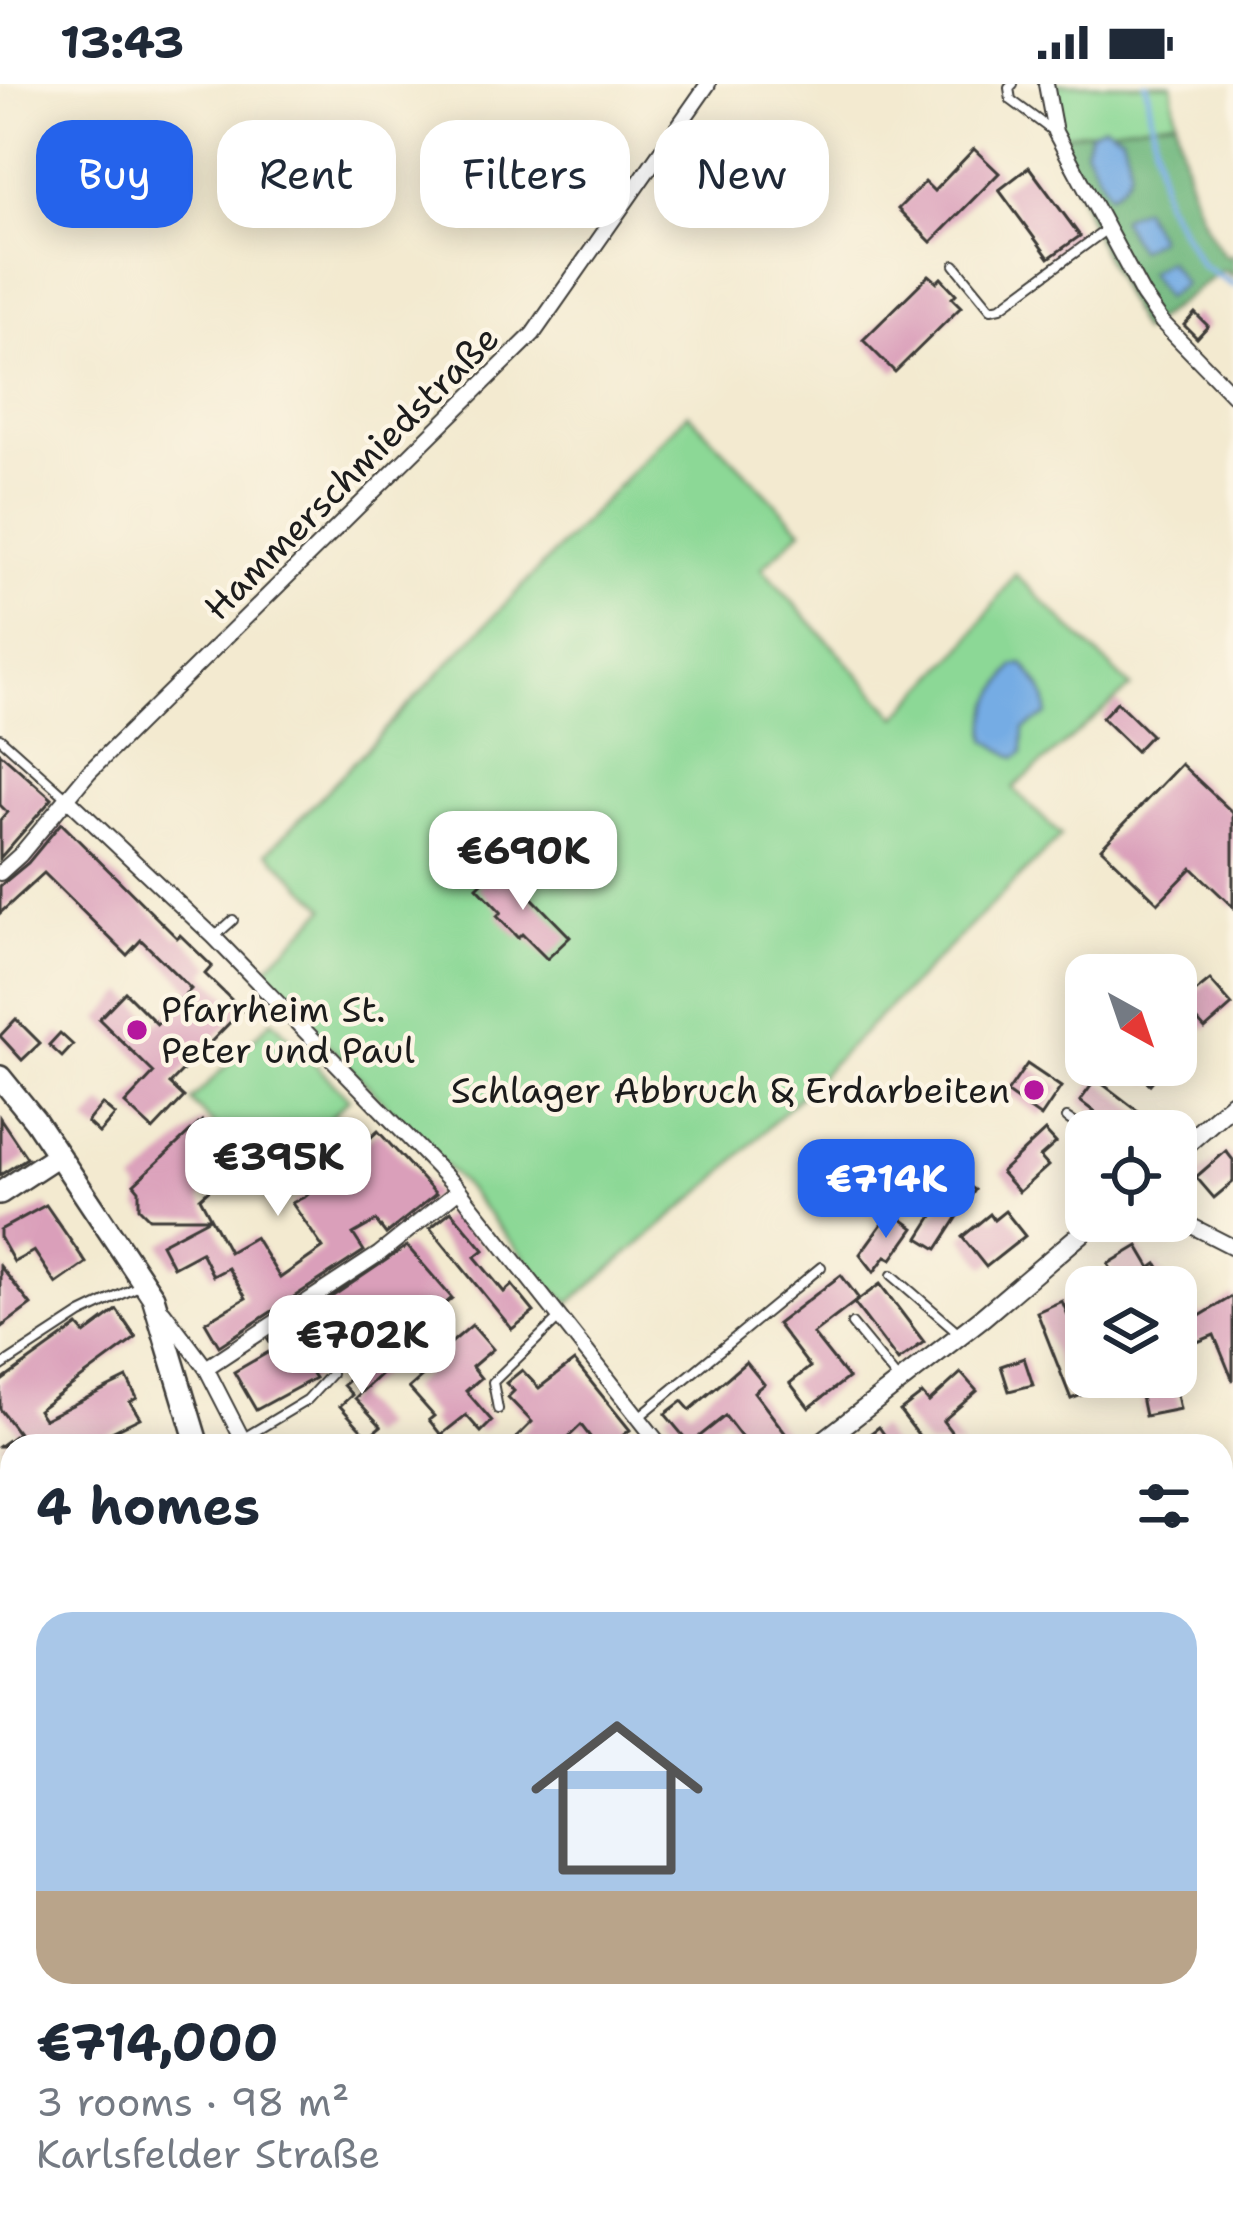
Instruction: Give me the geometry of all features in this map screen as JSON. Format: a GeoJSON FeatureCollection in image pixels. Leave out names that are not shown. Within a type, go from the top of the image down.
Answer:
{"type":"FeatureCollection","features":[{"type":"Feature","properties":{"kind":"main road"},"geometry":{"type":"LineString","coordinates":[[0,1077],[148,1290],[194,1434]]}},
{"type":"Feature","properties":{"kind":"main road"},"geometry":{"type":"LineString","coordinates":[[0,1193],[58,1155]]}},
{"type":"Feature","properties":{"kind":"street","name":"Hammerschmiedstraße"},"geometry":{"type":"LineString","coordinates":[[0,873],[89,772],[533,334],[708,84]]}},
{"type":"Feature","properties":{"kind":"street"},"geometry":{"type":"LineString","coordinates":[[1046,84],[1055,132],[1143,296],[1233,395]]}},
{"type":"Feature","properties":{"kind":"street"},"geometry":{"type":"LineString","coordinates":[[68,800],[214,937],[460,1190],[653,1434]]}},
{"type":"Feature","properties":{"kind":"street"},"geometry":{"type":"LineString","coordinates":[[1197,1135],[1233,1103]]}},
{"type":"Feature","properties":{"kind":"street"},"geometry":{"type":"LineString","coordinates":[[206,1368],[379,1254],[460,1190]]}},
{"type":"Feature","properties":{"kind":"street"},"geometry":{"type":"LineString","coordinates":[[1197,1229],[1233,1247]]}},
{"type":"Feature","properties":{"kind":"street"},"geometry":{"type":"LineString","coordinates":[[833,1434],[1071,1242]]}},
{"type":"Feature","properties":{"kind":"street"},"geometry":{"type":"LineString","coordinates":[[148,1290],[206,1368],[240,1434]]}},
{"type":"Feature","properties":{"kind":"lane"},"geometry":{"type":"LineString","coordinates":[[1013,84],[1011,100],[1055,132]]}},
{"type":"Feature","properties":{"kind":"lane"},"geometry":{"type":"LineString","coordinates":[[955,266],[991,309],[1001,307],[1108,228]]}},
{"type":"Feature","properties":{"kind":"lane"},"geometry":{"type":"LineString","coordinates":[[0,737],[68,800]]}},
{"type":"Feature","properties":{"kind":"lane"},"geometry":{"type":"LineString","coordinates":[[214,937],[233,920]]}},
{"type":"Feature","properties":{"kind":"lane"},"geometry":{"type":"LineString","coordinates":[[640,1416],[821,1267]]}},
{"type":"Feature","properties":{"kind":"lane"},"geometry":{"type":"LineString","coordinates":[[892,1275],[960,1335]]}},
{"type":"Feature","properties":{"kind":"lane"},"geometry":{"type":"LineString","coordinates":[[0,1367],[81,1314],[148,1290]]}},
{"type":"Feature","properties":{"kind":"lane"},"geometry":{"type":"LineString","coordinates":[[498,1409],[493,1382],[560,1317]]}},
{"type":"Feature","properties":{"kind":"lane"},"geometry":{"type":"LineString","coordinates":[[852,1324],[900,1382]]}},
{"type":"Feature","properties":{"kind":"lane"},"geometry":{"type":"LineString","coordinates":[[256,1434],[307,1400],[331,1374]]}},
{"type":"Feature","properties":{"kind":"green space"},"geometry":{"type":"Polygon","coordinates":[[[1048,84],[1172,84],[1176,119],[1057,136],[1048,84]]]}},
{"type":"Feature","properties":{"kind":"green space"},"geometry":{"type":"Polygon","coordinates":[[[1176,119],[1198,208],[1225,256],[1233,255],[1233,276],[1223,270],[1141,331],[1096,239],[1057,136],[1176,119]]]}},
{"type":"Feature","properties":{"kind":"green space"},"geometry":{"type":"Polygon","coordinates":[[[688,413],[802,530],[762,568],[897,717],[965,645],[1015,574],[1131,687],[1013,788],[1061,836],[711,1184],[570,1303],[550,1288],[461,1182],[260,974],[326,908],[268,852],[688,413]]]}},
{"type":"Feature","properties":{"kind":"green space"},"geometry":{"type":"Polygon","coordinates":[[[272,1020],[349,1099],[266,1179],[191,1101],[272,1020]]]}},
{"type":"Feature","properties":{"kind":"water"},"geometry":{"type":"Polygon","coordinates":[[[1104,125],[1122,135],[1129,161],[1128,175],[1109,194],[1085,149],[1090,132],[1104,125]]]}},
{"type":"Feature","properties":{"kind":"water"},"geometry":{"type":"Polygon","coordinates":[[[1142,208],[1158,238],[1138,250],[1120,218],[1142,208]]]}},
{"type":"Feature","properties":{"kind":"water"},"geometry":{"type":"Polygon","coordinates":[[[1167,261],[1184,284],[1165,298],[1148,272],[1167,261]]]}},
{"type":"Feature","properties":{"kind":"water"},"geometry":{"type":"Polygon","coordinates":[[[1023,664],[1044,693],[1047,715],[1024,729],[1023,753],[1015,758],[987,740],[987,719],[1002,684],[1014,666],[1023,664]]]}},
{"type":"Feature","properties":{"kind":"building"},"geometry":{"type":"Polygon","coordinates":[[[974,149],[999,173],[931,242],[898,209],[925,182],[934,191],[974,149]]]}},
{"type":"Feature","properties":{"kind":"building"},"geometry":{"type":"Polygon","coordinates":[[[1029,167],[1080,236],[1049,258],[999,190],[1029,167]]]}},
{"type":"Feature","properties":{"kind":"building"},"geometry":{"type":"Polygon","coordinates":[[[929,275],[937,282],[941,278],[961,307],[895,372],[863,340],[929,275]]]}},
{"type":"Feature","properties":{"kind":"building"},"geometry":{"type":"Polygon","coordinates":[[[1195,313],[1208,326],[1197,338],[1184,325],[1195,313]]]}},
{"type":"Feature","properties":{"kind":"building"},"geometry":{"type":"Polygon","coordinates":[[[1117,702],[1151,735],[1136,751],[1102,718],[1117,702]]]}},
{"type":"Feature","properties":{"kind":"building"},"geometry":{"type":"Polygon","coordinates":[[[0,753],[52,799],[0,858],[0,820],[7,812],[0,805],[0,753]]]}},
{"type":"Feature","properties":{"kind":"building"},"geometry":{"type":"Polygon","coordinates":[[[1181,764],[1233,813],[1233,907],[1192,868],[1158,903],[1101,848],[1181,764]]]}},
{"type":"Feature","properties":{"kind":"building"},"geometry":{"type":"Polygon","coordinates":[[[61,823],[177,938],[180,935],[212,966],[205,974],[242,1010],[170,1084],[184,1097],[153,1130],[125,1104],[154,1073],[99,1019],[125,992],[157,1024],[191,989],[141,940],[127,955],[44,873],[0,913],[0,886],[28,863],[61,823]]]}},
{"type":"Feature","properties":{"kind":"building"},"geometry":{"type":"Polygon","coordinates":[[[500,865],[570,937],[547,959],[522,934],[518,938],[477,887],[500,865]]]}},
{"type":"Feature","properties":{"kind":"building"},"geometry":{"type":"Polygon","coordinates":[[[1210,980],[1232,1005],[1205,1029],[1197,1020],[1197,991],[1210,980]]]}},
{"type":"Feature","properties":{"kind":"building"},"geometry":{"type":"Polygon","coordinates":[[[16,1019],[40,1043],[22,1060],[0,1036],[16,1019]]]}},
{"type":"Feature","properties":{"kind":"building"},"geometry":{"type":"Polygon","coordinates":[[[60,1033],[73,1045],[62,1057],[49,1045],[60,1033]]]}},
{"type":"Feature","properties":{"kind":"building","name":"Schlager Abbruch & Erdarbeiten"},"geometry":{"type":"Polygon","coordinates":[[[1027,1064],[1061,1087],[1041,1117],[1007,1093],[1027,1064]]]}},
{"type":"Feature","properties":{"kind":"building"},"geometry":{"type":"Polygon","coordinates":[[[1091,1086],[1105,1086],[1137,1110],[1092,1110],[1080,1101],[1091,1086]]]}},
{"type":"Feature","properties":{"kind":"building"},"geometry":{"type":"Polygon","coordinates":[[[102,1104],[115,1115],[99,1133],[87,1122],[102,1104]]]}},
{"type":"Feature","properties":{"kind":"building"},"geometry":{"type":"Polygon","coordinates":[[[0,1118],[27,1158],[0,1175],[0,1118]]]}},
{"type":"Feature","properties":{"kind":"building"},"geometry":{"type":"Polygon","coordinates":[[[202,1121],[239,1163],[200,1198],[229,1252],[255,1237],[280,1278],[323,1248],[292,1203],[306,1196],[378,1131],[436,1194],[386,1234],[376,1221],[353,1234],[364,1251],[219,1346],[205,1322],[246,1298],[228,1268],[213,1276],[201,1252],[173,1267],[161,1244],[210,1218],[149,1218],[139,1208],[139,1190],[134,1184],[202,1121]]]}},
{"type":"Feature","properties":{"kind":"building"},"geometry":{"type":"Polygon","coordinates":[[[1045,1131],[1056,1143],[1040,1157],[1048,1166],[1019,1192],[1001,1172],[1045,1131]]]}},
{"type":"Feature","properties":{"kind":"building"},"geometry":{"type":"Polygon","coordinates":[[[1226,1151],[1233,1160],[1233,1182],[1214,1198],[1197,1176],[1226,1151]]]}},
{"type":"Feature","properties":{"kind":"building"},"geometry":{"type":"Polygon","coordinates":[[[957,1178],[975,1190],[937,1249],[919,1238],[957,1178]]]}},
{"type":"Feature","properties":{"kind":"building"},"geometry":{"type":"Polygon","coordinates":[[[46,1205],[86,1263],[56,1284],[34,1251],[14,1262],[0,1237],[0,1230],[46,1205]]]}},
{"type":"Feature","properties":{"kind":"building"},"geometry":{"type":"Polygon","coordinates":[[[451,1211],[484,1250],[475,1257],[504,1292],[512,1285],[534,1312],[512,1329],[430,1228],[451,1211]]]}},
{"type":"Feature","properties":{"kind":"building"},"geometry":{"type":"Polygon","coordinates":[[[891,1211],[914,1228],[892,1259],[886,1256],[874,1272],[860,1254],[891,1211]]]}},
{"type":"Feature","properties":{"kind":"building"},"geometry":{"type":"Polygon","coordinates":[[[1005,1211],[1025,1236],[986,1267],[962,1237],[990,1214],[994,1220],[1005,1211]]]}},
{"type":"Feature","properties":{"kind":"building"},"geometry":{"type":"Polygon","coordinates":[[[407,1246],[452,1298],[427,1320],[432,1327],[382,1365],[345,1319],[309,1343],[323,1363],[311,1372],[315,1378],[256,1410],[234,1372],[274,1349],[268,1340],[407,1246]]]}},
{"type":"Feature","properties":{"kind":"building"},"geometry":{"type":"Polygon","coordinates":[[[1138,1246],[1150,1266],[1109,1266],[1138,1246]]]}},
{"type":"Feature","properties":{"kind":"building"},"geometry":{"type":"Polygon","coordinates":[[[0,1266],[31,1305],[0,1328],[0,1266]]]}},
{"type":"Feature","properties":{"kind":"building"},"geometry":{"type":"Polygon","coordinates":[[[841,1275],[859,1299],[813,1334],[848,1378],[809,1408],[790,1383],[810,1367],[777,1324],[841,1275]]]}},
{"type":"Feature","properties":{"kind":"building"},"geometry":{"type":"Polygon","coordinates":[[[880,1284],[924,1342],[898,1361],[854,1303],[880,1284]]]}},
{"type":"Feature","properties":{"kind":"building"},"geometry":{"type":"Polygon","coordinates":[[[1233,1296],[1233,1381],[1214,1335],[1197,1342],[1198,1317],[1233,1296]]]}},
{"type":"Feature","properties":{"kind":"building"},"geometry":{"type":"Polygon","coordinates":[[[1062,1301],[1065,1308],[1065,1384],[1037,1312],[1062,1301]]]}},
{"type":"Feature","properties":{"kind":"building"},"geometry":{"type":"Polygon","coordinates":[[[117,1310],[136,1338],[38,1410],[44,1419],[127,1378],[137,1398],[130,1402],[140,1418],[107,1434],[17,1434],[0,1409],[0,1382],[78,1326],[85,1334],[117,1310]]]}},
{"type":"Feature","properties":{"kind":"building"},"geometry":{"type":"Polygon","coordinates":[[[472,1325],[493,1349],[472,1367],[481,1378],[466,1391],[492,1421],[481,1432],[466,1415],[440,1434],[429,1420],[434,1416],[409,1388],[449,1353],[445,1348],[472,1325]]]}},
{"type":"Feature","properties":{"kind":"building"},"geometry":{"type":"Polygon","coordinates":[[[373,1358],[385,1370],[355,1398],[381,1426],[372,1434],[365,1434],[340,1406],[352,1395],[343,1385],[373,1358]]]}},
{"type":"Feature","properties":{"kind":"building"},"geometry":{"type":"Polygon","coordinates":[[[1024,1358],[1033,1385],[1009,1391],[1001,1366],[1024,1358]]]}},
{"type":"Feature","properties":{"kind":"building"},"geometry":{"type":"Polygon","coordinates":[[[574,1361],[630,1430],[588,1434],[581,1425],[572,1434],[520,1434],[532,1422],[508,1397],[514,1391],[506,1383],[522,1370],[539,1388],[574,1361]]]}},
{"type":"Feature","properties":{"kind":"building"},"geometry":{"type":"Polygon","coordinates":[[[746,1362],[764,1384],[754,1392],[786,1434],[739,1434],[725,1416],[702,1434],[682,1434],[665,1414],[682,1401],[690,1410],[746,1362]]]}},
{"type":"Feature","properties":{"kind":"building"},"geometry":{"type":"Polygon","coordinates":[[[961,1373],[977,1391],[943,1421],[953,1434],[918,1434],[900,1411],[922,1394],[929,1402],[961,1373]]]}},
{"type":"Feature","properties":{"kind":"building"},"geometry":{"type":"Polygon","coordinates":[[[1141,1398],[1178,1398],[1180,1409],[1145,1416],[1141,1398]]]}},
{"type":"Feature","properties":{"kind":"waterway"},"geometry":{"type":"LineString","coordinates":[[1146,84],[1164,200],[1201,265],[1233,285]]}},
{"type":"Feature","properties":{"kind":"place","name":"Pfarrheim St. Peter und Paul"},"geometry":{"type":"Point","coordinates":[137,1030]}},
{"type":"Feature","properties":{"kind":"place","name":"Schlager Abbruch & Erdarbeiten"},"geometry":{"type":"Point","coordinates":[1034,1090]}}]}
